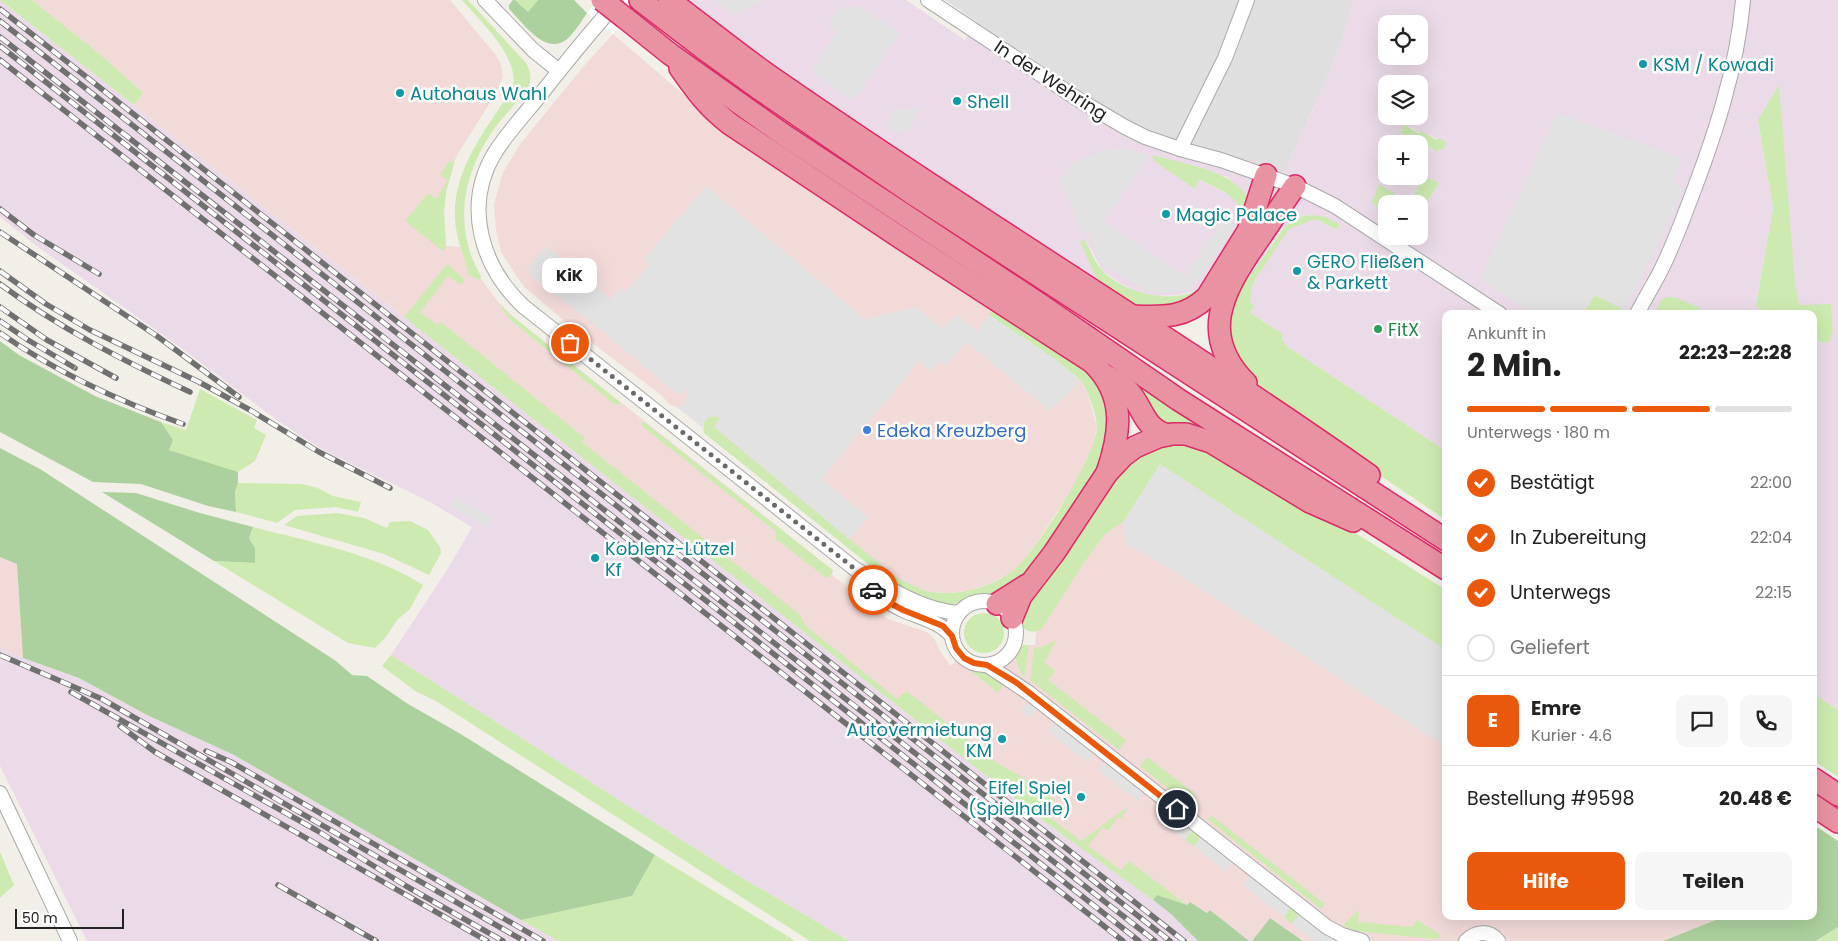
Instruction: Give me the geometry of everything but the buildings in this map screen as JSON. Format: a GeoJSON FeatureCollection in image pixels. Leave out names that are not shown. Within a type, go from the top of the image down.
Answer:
{"type":"FeatureCollection","features":[{"type":"Feature","properties":{"kind":"highway"},"geometry":{"type":"LineString","coordinates":[[602,0],[621,9],[670,54],[784,135],[1041,305],[1179,400],[1442,567]]}},
{"type":"Feature","properties":{"kind":"highway"},"geometry":{"type":"LineString","coordinates":[[640,0],[750,83],[908,191],[1442,537]]}},
{"type":"Feature","properties":{"kind":"highway"},"geometry":{"type":"LineString","coordinates":[[669,0],[829,116],[1259,398],[1442,528]]}},
{"type":"Feature","properties":{"kind":"highway"},"geometry":{"type":"LineString","coordinates":[[670,54],[700,96],[730,124],[901,238],[1085,356],[1104,375],[1125,388],[1149,424],[1166,435]]}},
{"type":"Feature","properties":{"kind":"highway"},"geometry":{"type":"LineString","coordinates":[[1132,316],[1182,314],[1198,306],[1207,297],[1248,232],[1266,175]]}},
{"type":"Feature","properties":{"kind":"highway"},"geometry":{"type":"LineString","coordinates":[[1259,398],[1226,359],[1220,337],[1220,314],[1225,294],[1236,274],[1295,186]]}},
{"type":"Feature","properties":{"kind":"highway"},"geometry":{"type":"LineString","coordinates":[[1104,375],[1115,398],[1118,423],[1116,443],[1107,473]]}},
{"type":"Feature","properties":{"kind":"highway"},"geometry":{"type":"LineString","coordinates":[[1012,618],[1021,596],[1029,583],[1054,553],[1107,473],[1123,456],[1135,447],[1148,440],[1166,435],[1186,434],[1211,442],[1310,502],[1340,517],[1387,532]]}},
{"type":"Feature","properties":{"kind":"highway"},"geometry":{"type":"LineString","coordinates":[[997,604],[1029,583]]}},
{"type":"Feature","properties":{"kind":"highway"},"geometry":{"type":"LineString","coordinates":[[1817,781],[1838,794]]}},
{"type":"Feature","properties":{"kind":"highway"},"geometry":{"type":"LineString","coordinates":[[1817,808],[1838,822]]}},
{"type":"Feature","properties":{"kind":"street"},"geometry":{"type":"LineString","coordinates":[[485,0],[533,50],[559,71]]}},
{"type":"Feature","properties":{"kind":"street","name":"In der Wehring"},"geometry":{"type":"LineString","coordinates":[[928,0],[1069,93],[1125,127],[1145,137],[1221,160],[1295,186],[1335,206],[1494,310]]}},
{"type":"Feature","properties":{"kind":"street"},"geometry":{"type":"LineString","coordinates":[[1180,149],[1225,58],[1247,0]]}},
{"type":"Feature","properties":{"kind":"street"},"geometry":{"type":"LineString","coordinates":[[1639,310],[1660,273],[1707,157],[1726,94],[1741,26],[1743,0]]}},
{"type":"Feature","properties":{"kind":"street"},"geometry":{"type":"LineString","coordinates":[[621,9],[559,71],[494,155],[486,171],[478,209],[479,226],[490,264],[505,287],[523,306],[855,569],[906,598],[944,611],[959,613]]}},
{"type":"Feature","properties":{"kind":"street"},"geometry":{"type":"LineString","coordinates":[[855,569],[865,583],[890,603],[943,626],[952,636]]}},
{"type":"Feature","properties":{"kind":"street"},"geometry":{"type":"LineString","coordinates":[[987,665],[1002,659],[1010,652],[1016,638],[1012,618],[1003,607],[990,601],[976,602],[964,608],[953,624],[952,636],[956,648],[964,658],[974,663],[987,665],[1017,683],[1326,927],[1342,936],[1362,941]]}},
{"type":"Feature","properties":{"kind":"street"},"geometry":{"type":"LineString","coordinates":[[1010,652],[1011,670],[1017,683]]}},
{"type":"Feature","properties":{"kind":"street"},"geometry":{"type":"LineString","coordinates":[[0,792],[70,941]]}},
{"type":"Feature","properties":{"kind":"street"},"geometry":{"type":"LineString","coordinates":[[1466,941],[1480,933],[1491,935],[1498,941]]}},
{"type":"Feature","properties":{"kind":"shaded area"},"geometry":{"type":"Polygon","coordinates":[[[0,0],[843,661],[1171,914],[1198,941],[849,941],[729,870],[391,655],[447,570],[472,527],[430,502],[323,450],[278,421],[180,347],[38,247],[0,217],[0,0]]]}},
{"type":"Feature","properties":{"kind":"shaded area"},"geometry":{"type":"Polygon","coordinates":[[[32,0],[450,0],[495,54],[501,64],[503,77],[496,93],[456,157],[446,192],[444,212],[446,246],[460,247],[470,275],[478,280],[481,279],[499,303],[512,316],[833,570],[832,575],[888,619],[927,632],[935,640],[950,665],[959,661],[967,666],[985,671],[1000,668],[1016,656],[1017,652],[1024,645],[1035,645],[1038,608],[1123,490],[1442,600],[1442,920],[1716,920],[1663,941],[1303,941],[1270,918],[1252,941],[1249,941],[1210,910],[1208,913],[1190,902],[1187,905],[1157,895],[1153,900],[1121,878],[134,105],[143,93],[101,55],[32,0]]]}},
{"type":"Feature","properties":{"kind":"shaded area"},"geometry":{"type":"Polygon","coordinates":[[[687,0],[906,0],[965,40],[973,29],[1126,126],[1282,178],[1334,63],[1353,0],[1838,0],[1838,710],[1817,696],[1817,340],[1823,343],[1833,331],[1831,305],[1799,305],[1758,120],[1773,208],[1756,306],[1762,310],[1442,310],[1442,448],[1288,347],[1282,340],[1283,334],[1250,313],[1254,306],[1250,302],[1255,280],[1289,228],[1312,220],[1319,220],[1334,229],[1339,227],[1312,215],[1302,216],[1293,220],[1281,230],[1250,277],[1244,276],[1245,231],[1243,191],[1227,177],[1154,155],[1195,188],[1199,179],[1233,197],[1241,206],[1243,215],[1241,226],[1205,282],[1195,291],[1179,295],[1157,296],[1138,292],[1120,283],[1102,270],[1086,240],[1105,287],[736,38],[687,0]]]}},
{"type":"Feature","properties":{"kind":"shaded area"},"geometry":{"type":"Polygon","coordinates":[[[714,0],[762,0],[734,15],[714,0]]]}},
{"type":"Feature","properties":{"kind":"shaded area"},"geometry":{"type":"Polygon","coordinates":[[[945,0],[1353,0],[1334,63],[1282,178],[1144,135],[973,29],[977,22],[945,0]]]}},
{"type":"Feature","properties":{"kind":"shaded area"},"geometry":{"type":"Polygon","coordinates":[[[856,5],[900,33],[854,101],[811,70],[837,32],[828,26],[840,8],[856,5]]]}},
{"type":"Feature","properties":{"kind":"shaded area"},"geometry":{"type":"Polygon","coordinates":[[[613,34],[712,119],[994,308],[989,316],[1081,381],[1088,395],[1097,427],[1093,446],[1073,487],[1022,564],[1011,573],[971,590],[950,593],[930,592],[912,586],[897,578],[704,422],[702,427],[677,407],[670,405],[661,395],[579,333],[524,287],[501,252],[496,230],[494,204],[503,172],[521,143],[584,66],[613,34]]]}},
{"type":"Feature","properties":{"kind":"shaded area"},"geometry":{"type":"Polygon","coordinates":[[[896,108],[921,110],[907,132],[892,131],[886,126],[896,108]]]}},
{"type":"Feature","properties":{"kind":"shaded area"},"geometry":{"type":"Polygon","coordinates":[[[1557,113],[1681,158],[1673,180],[1683,188],[1664,233],[1624,310],[1595,295],[1586,310],[1527,310],[1480,279],[1557,113]]]}},
{"type":"Feature","properties":{"kind":"shaded area"},"geometry":{"type":"Polygon","coordinates":[[[1107,149],[1125,149],[1149,155],[1104,222],[1185,276],[1224,218],[1236,226],[1196,285],[1184,290],[1163,293],[1147,291],[1102,264],[1088,233],[1083,235],[1060,180],[1072,163],[1107,149]]]}},
{"type":"Feature","properties":{"kind":"shaded area"},"geometry":{"type":"Polygon","coordinates":[[[706,186],[865,319],[916,307],[942,329],[957,315],[977,331],[989,315],[1055,359],[1081,381],[1050,411],[966,342],[946,366],[940,361],[932,371],[919,361],[822,479],[868,517],[849,539],[714,427],[720,418],[710,417],[704,422],[702,427],[677,407],[685,403],[687,396],[685,389],[680,395],[665,384],[591,322],[533,278],[528,269],[546,246],[611,299],[620,288],[626,292],[650,264],[644,259],[706,186]]]}},
{"type":"Feature","properties":{"kind":"shaded area"},"geometry":{"type":"Polygon","coordinates":[[[1160,464],[1442,647],[1442,744],[1170,569],[1126,544],[1123,522],[1160,464]]]}},
{"type":"Feature","properties":{"kind":"shaded area"},"geometry":{"type":"Polygon","coordinates":[[[455,496],[493,518],[487,527],[449,505],[455,496]]]}},
{"type":"Feature","properties":{"kind":"shaded area"},"geometry":{"type":"Polygon","coordinates":[[[0,557],[17,563],[23,658],[0,647],[0,557]]]}},
{"type":"Feature","properties":{"kind":"shaded area"},"geometry":{"type":"Polygon","coordinates":[[[0,647],[23,658],[79,678],[147,715],[234,755],[558,941],[87,941],[0,766],[0,647]]]}},
{"type":"Feature","properties":{"kind":"shaded area"},"geometry":{"type":"Polygon","coordinates":[[[1029,701],[1038,708],[1030,718],[1021,711],[1029,701]]]}},
{"type":"Feature","properties":{"kind":"shaded area"},"geometry":{"type":"Polygon","coordinates":[[[1054,722],[1095,754],[1088,763],[1047,731],[1054,722]]]}},
{"type":"Feature","properties":{"kind":"shaded area"},"geometry":{"type":"Polygon","coordinates":[[[1104,761],[1145,792],[1138,801],[1097,770],[1104,761]]]}},
{"type":"Feature","properties":{"kind":"shaded area"},"geometry":{"type":"Polygon","coordinates":[[[1169,811],[1193,830],[1185,840],[1161,821],[1169,811]]]}},
{"type":"Feature","properties":{"kind":"shaded area"},"geometry":{"type":"Polygon","coordinates":[[[1201,837],[1234,862],[1226,872],[1194,846],[1201,837]]]}},
{"type":"Feature","properties":{"kind":"shaded area"},"geometry":{"type":"Polygon","coordinates":[[[1251,876],[1291,907],[1284,917],[1243,885],[1251,876]]]}},
{"type":"Feature","properties":{"kind":"shaded area"},"geometry":{"type":"Polygon","coordinates":[[[1299,914],[1332,939],[1338,941],[1314,941],[1292,924],[1299,914]]]}},
{"type":"Feature","properties":{"kind":"green space"},"geometry":{"type":"Polygon","coordinates":[[[0,0],[32,0],[101,55],[143,93],[134,105],[0,0]]]}},
{"type":"Feature","properties":{"kind":"green space"},"geometry":{"type":"Polygon","coordinates":[[[462,0],[468,0],[526,63],[530,76],[530,82],[526,90],[486,141],[470,178],[464,217],[466,237],[472,257],[481,276],[481,279],[478,280],[469,275],[457,233],[455,219],[459,183],[465,166],[483,133],[513,87],[513,75],[505,52],[497,40],[462,0]]]}},
{"type":"Feature","properties":{"kind":"green space"},"geometry":{"type":"Polygon","coordinates":[[[513,0],[528,12],[538,0],[574,0],[587,13],[571,35],[563,42],[554,44],[546,42],[529,31],[509,9],[509,5],[513,0]]]}},
{"type":"Feature","properties":{"kind":"green space"},"geometry":{"type":"Polygon","coordinates":[[[515,0],[538,0],[528,12],[515,0]]]}},
{"type":"Feature","properties":{"kind":"green space"},"geometry":{"type":"Polygon","coordinates":[[[1779,85],[1795,283],[1799,305],[1831,304],[1833,331],[1830,341],[1823,343],[1817,340],[1817,310],[1762,310],[1756,306],[1773,208],[1758,120],[1779,85]]]}},
{"type":"Feature","properties":{"kind":"green space"},"geometry":{"type":"Polygon","coordinates":[[[1404,125],[1420,134],[1421,131],[1437,140],[1438,138],[1447,142],[1443,150],[1439,149],[1437,152],[1428,146],[1428,135],[1403,135],[1400,133],[1404,125]]]}},
{"type":"Feature","properties":{"kind":"green space"},"geometry":{"type":"Polygon","coordinates":[[[1154,155],[1202,168],[1226,178],[1244,192],[1250,205],[1248,222],[1243,234],[1218,275],[1194,303],[1184,308],[1173,310],[1148,308],[1115,294],[1097,277],[1090,266],[1080,241],[1085,240],[1102,270],[1111,278],[1133,290],[1159,296],[1172,296],[1184,295],[1200,287],[1220,262],[1241,226],[1242,216],[1240,208],[1223,191],[1199,179],[1195,189],[1157,163],[1152,158],[1154,155]]]}},
{"type":"Feature","properties":{"kind":"green space"},"geometry":{"type":"Polygon","coordinates":[[[451,160],[454,163],[446,192],[444,212],[446,247],[443,251],[405,221],[428,193],[436,199],[447,181],[440,174],[451,160]]]}},
{"type":"Feature","properties":{"kind":"green space"},"geometry":{"type":"Polygon","coordinates":[[[1428,178],[1439,183],[1428,200],[1428,195],[1414,195],[1420,185],[1428,185],[1428,178]]]}},
{"type":"Feature","properties":{"kind":"green space"},"geometry":{"type":"Polygon","coordinates":[[[1379,185],[1395,194],[1378,195],[1378,208],[1372,202],[1379,185]]]}},
{"type":"Feature","properties":{"kind":"green space"},"geometry":{"type":"Polygon","coordinates":[[[1302,216],[1326,217],[1339,224],[1339,227],[1334,229],[1319,220],[1312,220],[1289,229],[1255,280],[1250,302],[1254,306],[1250,313],[1283,334],[1282,340],[1288,347],[1442,448],[1442,517],[1363,464],[1305,417],[1263,389],[1245,372],[1228,340],[1229,311],[1244,275],[1250,276],[1286,225],[1302,216]]]}},
{"type":"Feature","properties":{"kind":"green space"},"geometry":{"type":"Polygon","coordinates":[[[447,264],[463,278],[464,282],[461,285],[448,276],[420,312],[437,325],[441,322],[585,438],[582,442],[799,614],[807,627],[897,699],[907,691],[997,763],[1036,785],[1055,800],[1045,814],[1081,841],[1129,806],[1121,818],[1118,817],[1108,831],[1103,827],[1088,846],[1121,870],[1129,861],[1187,905],[1157,895],[1153,900],[1045,822],[404,317],[447,264]]]}},
{"type":"Feature","properties":{"kind":"green space"},"geometry":{"type":"Polygon","coordinates":[[[1595,295],[1624,310],[1586,310],[1595,295]]]}},
{"type":"Feature","properties":{"kind":"green space"},"geometry":{"type":"Polygon","coordinates":[[[1669,297],[1677,298],[1700,308],[1699,310],[1656,310],[1662,299],[1669,297]]]}},
{"type":"Feature","properties":{"kind":"green space"},"geometry":{"type":"Polygon","coordinates":[[[499,303],[512,316],[621,403],[614,404],[509,319],[499,303]]]}},
{"type":"Feature","properties":{"kind":"green space"},"geometry":{"type":"Polygon","coordinates":[[[994,308],[1081,365],[1106,394],[1112,434],[1098,470],[1055,535],[1027,573],[997,595],[976,596],[950,606],[937,604],[893,584],[704,433],[704,425],[709,417],[720,418],[714,427],[897,578],[923,590],[942,593],[973,590],[993,582],[1011,572],[1021,563],[1048,527],[1086,460],[1097,428],[1092,404],[1081,381],[1048,355],[989,315],[994,308]]]}},
{"type":"Feature","properties":{"kind":"green space"},"geometry":{"type":"Polygon","coordinates":[[[0,341],[19,355],[95,396],[161,422],[173,440],[169,450],[238,472],[238,483],[235,491],[236,512],[208,506],[141,484],[93,482],[0,432],[0,341]]]}},
{"type":"Feature","properties":{"kind":"green space"},"geometry":{"type":"Polygon","coordinates":[[[1123,374],[1215,435],[1160,424],[1123,374]]]}},
{"type":"Feature","properties":{"kind":"green space"},"geometry":{"type":"Polygon","coordinates":[[[200,389],[257,420],[254,428],[266,435],[255,461],[238,472],[169,450],[173,440],[161,422],[186,430],[200,389]]]}},
{"type":"Feature","properties":{"kind":"green space"},"geometry":{"type":"Polygon","coordinates":[[[642,422],[833,570],[831,575],[828,578],[825,577],[776,539],[775,531],[642,426],[642,422]]]}},
{"type":"Feature","properties":{"kind":"green space"},"geometry":{"type":"Polygon","coordinates":[[[1182,443],[1211,452],[1338,522],[1442,587],[1442,647],[1160,465],[1123,522],[1105,534],[1083,564],[1041,630],[1032,632],[1024,629],[1020,624],[1022,606],[1121,468],[1150,448],[1182,443]]]}},
{"type":"Feature","properties":{"kind":"green space"},"geometry":{"type":"Polygon","coordinates":[[[0,448],[40,469],[336,661],[352,675],[367,676],[408,704],[459,733],[655,855],[632,896],[521,920],[234,755],[147,715],[79,678],[23,658],[17,564],[0,557],[0,448]]]}},
{"type":"Feature","properties":{"kind":"green space"},"geometry":{"type":"Polygon","coordinates":[[[238,483],[302,484],[318,488],[333,496],[361,502],[358,512],[336,507],[295,510],[277,523],[236,512],[235,490],[238,483]]]}},
{"type":"Feature","properties":{"kind":"green space"},"geometry":{"type":"Polygon","coordinates":[[[102,492],[136,493],[253,527],[249,538],[255,548],[255,563],[214,561],[102,492]]]}},
{"type":"Feature","properties":{"kind":"green space"},"geometry":{"type":"Polygon","coordinates":[[[337,513],[364,518],[387,528],[390,522],[410,521],[428,530],[440,547],[441,553],[429,575],[384,554],[284,525],[297,516],[337,513]]]}},
{"type":"Feature","properties":{"kind":"green space"},"geometry":{"type":"Polygon","coordinates":[[[253,527],[362,557],[404,574],[423,585],[410,609],[398,619],[385,638],[375,648],[348,643],[214,561],[255,563],[255,548],[249,538],[253,527]]]}},
{"type":"Feature","properties":{"kind":"green space"},"geometry":{"type":"Polygon","coordinates":[[[988,613],[995,616],[1001,622],[1004,633],[1003,641],[995,650],[988,653],[980,653],[973,650],[965,641],[964,629],[967,622],[976,614],[988,613]]]}},
{"type":"Feature","properties":{"kind":"green space"},"geometry":{"type":"Polygon","coordinates":[[[1057,639],[1044,662],[1055,671],[1048,680],[1126,740],[1119,750],[1030,680],[1034,648],[1046,646],[1057,639]]]}},
{"type":"Feature","properties":{"kind":"green space"},"geometry":{"type":"Polygon","coordinates":[[[1024,645],[1029,645],[1024,678],[1017,665],[1016,656],[1024,645]]]}},
{"type":"Feature","properties":{"kind":"green space"},"geometry":{"type":"Polygon","coordinates":[[[391,655],[729,870],[849,941],[810,941],[436,701],[415,691],[382,666],[391,655]]]}},
{"type":"Feature","properties":{"kind":"green space"},"geometry":{"type":"Polygon","coordinates":[[[959,661],[1000,679],[1002,687],[998,693],[959,661]]]}},
{"type":"Feature","properties":{"kind":"green space"},"geometry":{"type":"Polygon","coordinates":[[[1817,696],[1838,710],[1838,777],[1817,763],[1817,696]]]}},
{"type":"Feature","properties":{"kind":"green space"},"geometry":{"type":"Polygon","coordinates":[[[1147,757],[1194,793],[1195,797],[1191,802],[1187,804],[1140,766],[1147,757]]]}},
{"type":"Feature","properties":{"kind":"green space"},"geometry":{"type":"Polygon","coordinates":[[[1212,816],[1325,904],[1321,909],[1207,819],[1212,816]]]}},
{"type":"Feature","properties":{"kind":"green space"},"geometry":{"type":"Polygon","coordinates":[[[1817,827],[1838,841],[1838,927],[1816,941],[1663,941],[1716,920],[1817,920],[1817,827]]]}},
{"type":"Feature","properties":{"kind":"green space"},"geometry":{"type":"Polygon","coordinates":[[[1193,830],[1201,837],[1194,846],[1185,840],[1193,830]]]}},
{"type":"Feature","properties":{"kind":"green space"},"geometry":{"type":"Polygon","coordinates":[[[0,852],[14,885],[0,898],[0,852]]]}},
{"type":"Feature","properties":{"kind":"green space"},"geometry":{"type":"Polygon","coordinates":[[[655,855],[795,941],[558,941],[521,920],[632,896],[655,855]]]}},
{"type":"Feature","properties":{"kind":"green space"},"geometry":{"type":"Polygon","coordinates":[[[1157,895],[1187,905],[1190,902],[1207,913],[1210,910],[1249,941],[1198,941],[1171,914],[1153,900],[1157,895]]]}},
{"type":"Feature","properties":{"kind":"green space"},"geometry":{"type":"Polygon","coordinates":[[[1291,907],[1299,914],[1292,924],[1284,917],[1291,907]]]}},
{"type":"Feature","properties":{"kind":"green space"},"geometry":{"type":"Polygon","coordinates":[[[1359,910],[1358,922],[1412,927],[1417,920],[1442,936],[1436,939],[1364,932],[1353,930],[1343,925],[1359,910]]]}},
{"type":"Feature","properties":{"kind":"green space"},"geometry":{"type":"Polygon","coordinates":[[[1270,918],[1303,941],[1252,941],[1270,918]]]}},
{"type":"Feature","properties":{"kind":"green space"},"geometry":{"type":"Polygon","coordinates":[[[1838,927],[1838,941],[1816,941],[1838,927]]]}},
{"type":"Feature","properties":{"kind":"pier"},"geometry":{"type":"Polygon","coordinates":[[[598,0],[638,0],[613,34],[587,13],[598,0]]]}},
{"type":"Feature","properties":{"kind":"railway"},"geometry":{"type":"LineString","coordinates":[[0,9],[1184,941]]}},
{"type":"Feature","properties":{"kind":"railway"},"geometry":{"type":"LineString","coordinates":[[0,21],[1170,941]]}},
{"type":"Feature","properties":{"kind":"railway"},"geometry":{"type":"LineString","coordinates":[[0,37],[1155,941]]}},
{"type":"Feature","properties":{"kind":"railway"},"geometry":{"type":"LineString","coordinates":[[0,46],[1139,941]]}},
{"type":"Feature","properties":{"kind":"railway"},"geometry":{"type":"LineString","coordinates":[[0,60],[1123,941]]}},
{"type":"Feature","properties":{"kind":"railway"},"geometry":{"type":"LineString","coordinates":[[0,209],[34,235],[99,274]]}},
{"type":"Feature","properties":{"kind":"railway"},"geometry":{"type":"LineString","coordinates":[[0,232],[157,336],[239,397]]}},
{"type":"Feature","properties":{"kind":"railway"},"geometry":{"type":"LineString","coordinates":[[0,271],[46,304],[90,330],[199,382],[250,410],[319,452],[390,488]]}},
{"type":"Feature","properties":{"kind":"railway"},"geometry":{"type":"LineString","coordinates":[[0,284],[45,315],[92,343],[190,392]]}},
{"type":"Feature","properties":{"kind":"railway"},"geometry":{"type":"LineString","coordinates":[[0,307],[47,340],[116,378]]}},
{"type":"Feature","properties":{"kind":"railway"},"geometry":{"type":"LineString","coordinates":[[0,321],[75,368]]}},
{"type":"Feature","properties":{"kind":"railway"},"geometry":{"type":"LineString","coordinates":[[0,333],[65,373],[135,406],[183,424]]}},
{"type":"Feature","properties":{"kind":"railway"},"geometry":{"type":"LineString","coordinates":[[0,655],[102,699],[524,941]]}},
{"type":"Feature","properties":{"kind":"railway"},"geometry":{"type":"LineString","coordinates":[[71,692],[316,830],[406,886],[503,941]]}},
{"type":"Feature","properties":{"kind":"railway"},"geometry":{"type":"LineString","coordinates":[[120,726],[155,752],[487,941]]}},
{"type":"Feature","properties":{"kind":"railway"},"geometry":{"type":"LineString","coordinates":[[206,751],[231,762],[543,941]]}},
{"type":"Feature","properties":{"kind":"railway"},"geometry":{"type":"LineString","coordinates":[[278,885],[376,941]]}},
{"type":"Feature","properties":{"kind":"way so far"},"geometry":{"type":"LineString","coordinates":[[570,343],[855,569],[865,583],[873,590]]}},
{"type":"Feature","properties":{"kind":"place","name":"KSM / Kowadi"},"geometry":{"type":"Point","coordinates":[1643,64]}},
{"type":"Feature","properties":{"kind":"place","name":"Autohaus Wahl"},"geometry":{"type":"Point","coordinates":[400,93]}},
{"type":"Feature","properties":{"kind":"place","name":"Shell"},"geometry":{"type":"Point","coordinates":[957,101]}},
{"type":"Feature","properties":{"kind":"place","name":"Magic Palace"},"geometry":{"type":"Point","coordinates":[1166,214]}},
{"type":"Feature","properties":{"kind":"place","name":"GERO Fließen & Parkett"},"geometry":{"type":"Point","coordinates":[1297,271]}},
{"type":"Feature","properties":{"kind":"place","name":"FitX"},"geometry":{"type":"Point","coordinates":[1378,329]}},
{"type":"Feature","properties":{"kind":"place","name":"KiK"},"geometry":{"type":"Point","coordinates":[570,343]}},
{"type":"Feature","properties":{"kind":"place","name":"Edeka Kreuzberg"},"geometry":{"type":"Point","coordinates":[867,430]}},
{"type":"Feature","properties":{"kind":"place","name":"Koblenz-Lützel Kf"},"geometry":{"type":"Point","coordinates":[595,558]}},
{"type":"Feature","properties":{"kind":"place","name":"Autovermietung KM"},"geometry":{"type":"Point","coordinates":[1002,739]}},
{"type":"Feature","properties":{"kind":"place","name":"Eifel Spiel (Spielhalle)"},"geometry":{"type":"Point","coordinates":[1081,797]}},
{"type":"Feature","properties":{"kind":"route"},"geometry":{"type":"LineString","coordinates":[[873,590],[903,610],[943,626],[952,636],[956,648],[964,658],[974,663],[987,665],[1017,683],[1177,809]]}}]}
